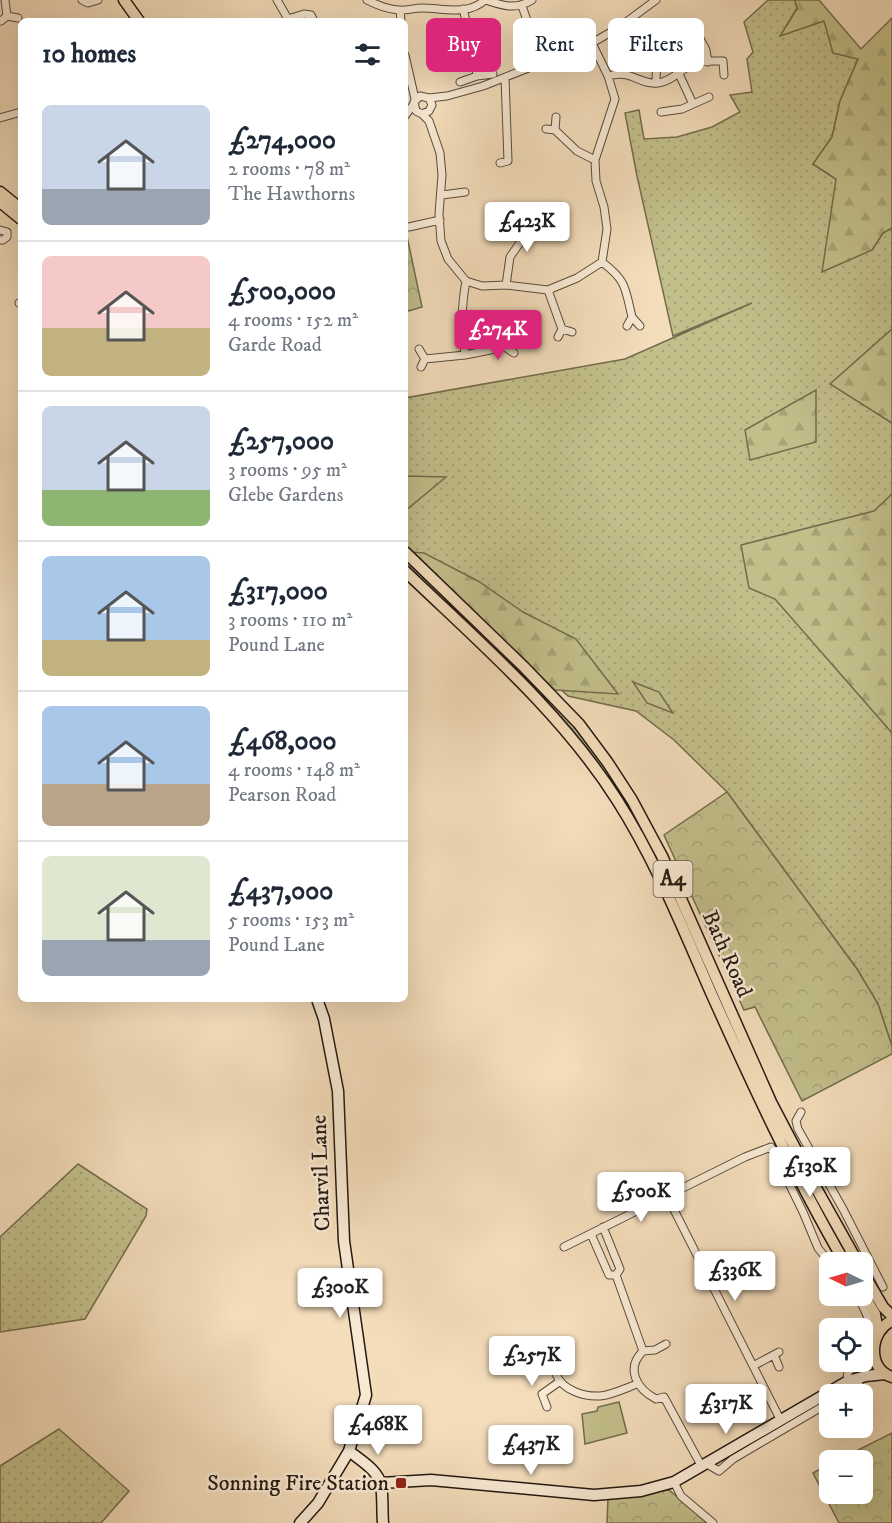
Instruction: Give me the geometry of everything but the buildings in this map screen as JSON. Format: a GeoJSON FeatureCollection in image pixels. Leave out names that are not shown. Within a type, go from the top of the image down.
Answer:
{"type":"FeatureCollection","features":[{"type":"Feature","properties":{"kind":"main road"},"geometry":{"type":"LineString","coordinates":[[124,0],[137,18]]}},
{"type":"Feature","properties":{"kind":"main road"},"geometry":{"type":"LineString","coordinates":[[0,192],[18,207]]}},
{"type":"Feature","properties":{"kind":"main road"},"geometry":{"type":"LineString","coordinates":[[0,202],[18,217]]}},
{"type":"Feature","properties":{"kind":"main road","name":"Bath Road"},"geometry":{"type":"LineString","coordinates":[[408,555],[579,724],[619,779],[649,829],[662,856],[771,1102],[841,1252]]}},
{"type":"Feature","properties":{"kind":"main road","name":"Bath Road"},"geometry":{"type":"LineString","coordinates":[[408,574],[550,712],[583,751],[617,800],[651,859],[746,1069],[832,1230],[849,1252]]}},
{"type":"Feature","properties":{"kind":"main road","name":"Charvil Lane"},"geometry":{"type":"LineString","coordinates":[[300,1523],[318,1503],[349,1451],[365,1402],[366,1381],[358,1348],[344,1241],[338,1091],[324,1019],[317,1002]]}},
{"type":"Feature","properties":{"kind":"main road"},"geometry":{"type":"LineString","coordinates":[[873,1290],[883,1307],[892,1316]]}},
{"type":"Feature","properties":{"kind":"main road"},"geometry":{"type":"LineString","coordinates":[[870,1306],[875,1314],[878,1337]]}},
{"type":"Feature","properties":{"kind":"main road"},"geometry":{"type":"LineString","coordinates":[[850,1384],[869,1366],[883,1326],[892,1321]]}},
{"type":"Feature","properties":{"kind":"main road"},"geometry":{"type":"LineString","coordinates":[[874,1355],[877,1367],[888,1376]]}},
{"type":"Feature","properties":{"kind":"main road"},"geometry":{"type":"LineString","coordinates":[[855,1381],[888,1376]]}},
{"type":"Feature","properties":{"kind":"main road"},"geometry":{"type":"LineString","coordinates":[[381,1483],[431,1480],[594,1495],[641,1491],[674,1482],[780,1419],[819,1401]]}},
{"type":"Feature","properties":{"kind":"main road"},"geometry":{"type":"LineString","coordinates":[[349,1451],[375,1472],[381,1483],[383,1523]]}},
{"type":"Feature","properties":{"kind":"street"},"geometry":{"type":"LineString","coordinates":[[5,0],[7,16]]}},
{"type":"Feature","properties":{"kind":"street"},"geometry":{"type":"LineString","coordinates":[[82,0],[88,3],[98,0]]}},
{"type":"Feature","properties":{"kind":"street"},"geometry":{"type":"LineString","coordinates":[[277,0],[288,18]]}},
{"type":"Feature","properties":{"kind":"street"},"geometry":{"type":"LineString","coordinates":[[367,0],[400,10],[463,9],[478,7],[485,0],[504,7],[522,6],[532,0]]}},
{"type":"Feature","properties":{"kind":"street"},"geometry":{"type":"LineString","coordinates":[[596,41],[618,28],[656,0]]}},
{"type":"Feature","properties":{"kind":"street"},"geometry":{"type":"LineString","coordinates":[[522,6],[526,18]]}},
{"type":"Feature","properties":{"kind":"street"},"geometry":{"type":"LineString","coordinates":[[463,9],[474,52],[477,76]]}},
{"type":"Feature","properties":{"kind":"street"},"geometry":{"type":"LineString","coordinates":[[400,10],[400,18]]}},
{"type":"Feature","properties":{"kind":"street"},"geometry":{"type":"LineString","coordinates":[[294,18],[304,14],[311,15],[312,18]]}},
{"type":"Feature","properties":{"kind":"street"},"geometry":{"type":"LineString","coordinates":[[7,16],[18,18]]}},
{"type":"Feature","properties":{"kind":"street"},"geometry":{"type":"LineString","coordinates":[[1,21],[7,16]]}},
{"type":"Feature","properties":{"kind":"street"},"geometry":{"type":"LineString","coordinates":[[656,83],[657,63],[662,49],[676,38],[690,35],[699,38],[706,50],[708,62]]}},
{"type":"Feature","properties":{"kind":"street"},"geometry":{"type":"LineString","coordinates":[[412,83],[425,106],[440,153],[441,241],[447,260],[466,281],[482,286],[506,285],[548,290],[577,278],[602,262],[607,229],[604,207],[596,181],[595,160],[615,99],[608,76],[596,51]]}},
{"type":"Feature","properties":{"kind":"street"},"geometry":{"type":"LineString","coordinates":[[608,76],[625,74],[656,83],[668,81],[692,64],[723,61],[724,75]]}},
{"type":"Feature","properties":{"kind":"street"},"geometry":{"type":"LineString","coordinates":[[408,67],[414,102],[408,111]]}},
{"type":"Feature","properties":{"kind":"street"},"geometry":{"type":"LineString","coordinates":[[408,114],[447,96],[520,72]]}},
{"type":"Feature","properties":{"kind":"street"},"geometry":{"type":"LineString","coordinates":[[460,82],[477,76],[493,74]]}},
{"type":"Feature","properties":{"kind":"street"},"geometry":{"type":"LineString","coordinates":[[679,74],[693,104]]}},
{"type":"Feature","properties":{"kind":"street"},"geometry":{"type":"LineString","coordinates":[[505,78],[508,161],[511,170]]}},
{"type":"Feature","properties":{"kind":"street"},"geometry":{"type":"LineString","coordinates":[[661,112],[682,109],[709,97]]}},
{"type":"Feature","properties":{"kind":"street"},"geometry":{"type":"LineString","coordinates":[[414,102],[425,106]]}},
{"type":"Feature","properties":{"kind":"street"},"geometry":{"type":"LineString","coordinates":[[414,102],[425,106]]}},
{"type":"Feature","properties":{"kind":"street"},"geometry":{"type":"LineString","coordinates":[[0,118],[18,113]]}},
{"type":"Feature","properties":{"kind":"street"},"geometry":{"type":"LineString","coordinates":[[555,130],[556,117]]}},
{"type":"Feature","properties":{"kind":"street"},"geometry":{"type":"LineString","coordinates":[[546,129],[555,130],[577,151],[595,160]]}},
{"type":"Feature","properties":{"kind":"street"},"geometry":{"type":"LineString","coordinates":[[500,163],[508,161]]}},
{"type":"Feature","properties":{"kind":"street"},"geometry":{"type":"LineString","coordinates":[[442,195],[465,192]]}},
{"type":"Feature","properties":{"kind":"street"},"geometry":{"type":"LineString","coordinates":[[411,224],[440,220]]}},
{"type":"Feature","properties":{"kind":"street"},"geometry":{"type":"LineString","coordinates":[[506,285],[510,257],[526,234],[541,229]]}},
{"type":"Feature","properties":{"kind":"street"},"geometry":{"type":"LineString","coordinates":[[0,230],[7,232],[7,237],[0,240]]}},
{"type":"Feature","properties":{"kind":"street"},"geometry":{"type":"LineString","coordinates":[[602,262],[619,275],[632,317],[640,326]]}},
{"type":"Feature","properties":{"kind":"street"},"geometry":{"type":"LineString","coordinates":[[465,355],[461,334],[466,281]]}},
{"type":"Feature","properties":{"kind":"street"},"geometry":{"type":"LineString","coordinates":[[548,290],[562,329],[558,337]]}},
{"type":"Feature","properties":{"kind":"street"},"geometry":{"type":"LineString","coordinates":[[627,326],[632,317]]}},
{"type":"Feature","properties":{"kind":"street"},"geometry":{"type":"LineString","coordinates":[[562,329],[572,332]]}},
{"type":"Feature","properties":{"kind":"street"},"geometry":{"type":"LineString","coordinates":[[505,347],[512,338]]}},
{"type":"Feature","properties":{"kind":"street"},"geometry":{"type":"LineString","coordinates":[[425,359],[465,355],[505,347],[514,352]]}},
{"type":"Feature","properties":{"kind":"street"},"geometry":{"type":"LineString","coordinates":[[419,349],[425,359]]}},
{"type":"Feature","properties":{"kind":"street"},"geometry":{"type":"LineString","coordinates":[[420,367],[425,359]]}},
{"type":"Feature","properties":{"kind":"street"},"geometry":{"type":"LineString","coordinates":[[801,1112],[796,1121],[798,1129],[883,1287]]}},
{"type":"Feature","properties":{"kind":"street"},"geometry":{"type":"LineString","coordinates":[[564,1247],[771,1147],[821,1252]]}},
{"type":"Feature","properties":{"kind":"street"},"geometry":{"type":"LineString","coordinates":[[667,1196],[780,1419]]}},
{"type":"Feature","properties":{"kind":"street"},"geometry":{"type":"LineString","coordinates":[[832,1230],[847,1219]]}},
{"type":"Feature","properties":{"kind":"street"},"geometry":{"type":"LineString","coordinates":[[603,1227],[620,1269],[616,1275]]}},
{"type":"Feature","properties":{"kind":"street"},"geometry":{"type":"LineString","coordinates":[[591,1234],[609,1275],[616,1275]]}},
{"type":"Feature","properties":{"kind":"street"},"geometry":{"type":"LineString","coordinates":[[616,1275],[643,1351]]}},
{"type":"Feature","properties":{"kind":"street"},"geometry":{"type":"LineString","coordinates":[[855,1381],[847,1375],[848,1371],[865,1361],[871,1333],[868,1313],[863,1306]]}},
{"type":"Feature","properties":{"kind":"street"},"geometry":{"type":"LineString","coordinates":[[666,1344],[655,1350],[643,1351],[638,1356],[634,1366],[637,1384],[656,1399],[664,1397],[704,1465],[718,1471],[733,1459],[819,1408]]}},
{"type":"Feature","properties":{"kind":"street"},"geometry":{"type":"LineString","coordinates":[[753,1366],[776,1354],[779,1367]]}},
{"type":"Feature","properties":{"kind":"street"},"geometry":{"type":"LineString","coordinates":[[556,1374],[559,1382],[573,1391],[587,1395],[602,1396],[637,1384]]}},
{"type":"Feature","properties":{"kind":"street"},"geometry":{"type":"LineString","coordinates":[[547,1407],[541,1390],[559,1382]]}},
{"type":"Feature","properties":{"kind":"street"},"geometry":{"type":"LineString","coordinates":[[674,1482],[681,1496],[713,1523]]}},
{"type":"Feature","properties":{"kind":"green space"},"geometry":{"type":"Polygon","coordinates":[[[768,0],[795,0],[797,8],[781,35],[824,21],[858,59],[840,101],[832,137],[813,164],[836,179],[872,250],[883,233],[892,228],[892,1046],[878,1004],[857,969],[727,792],[674,740],[636,711],[568,696],[408,548],[408,397],[625,359],[752,303],[673,336],[625,113],[639,110],[644,139],[677,137],[712,127],[740,112],[730,95],[752,92],[747,59],[753,52],[744,22],[768,0]]]}},
{"type":"Feature","properties":{"kind":"green space"},"geometry":{"type":"Polygon","coordinates":[[[795,0],[819,0],[861,49],[892,18],[892,228],[883,233],[872,250],[822,272],[836,179],[813,164],[832,137],[840,101],[858,59],[833,53],[824,21],[780,36],[797,9],[795,0]]]}},
{"type":"Feature","properties":{"kind":"green space"},"geometry":{"type":"Polygon","coordinates":[[[408,241],[422,307],[408,311],[408,241]]]}},
{"type":"Feature","properties":{"kind":"green space"},"geometry":{"type":"Polygon","coordinates":[[[892,329],[892,423],[830,384],[892,329]]]}},
{"type":"Feature","properties":{"kind":"green space"},"geometry":{"type":"Polygon","coordinates":[[[816,390],[816,442],[750,460],[745,430],[816,390]]]}},
{"type":"Feature","properties":{"kind":"green space"},"geometry":{"type":"Polygon","coordinates":[[[408,476],[446,477],[408,509],[408,476]]]}},
{"type":"Feature","properties":{"kind":"green space"},"geometry":{"type":"Polygon","coordinates":[[[892,494],[892,733],[775,599],[749,588],[741,545],[874,511],[892,494]]]}},
{"type":"Feature","properties":{"kind":"green space"},"geometry":{"type":"Polygon","coordinates":[[[410,552],[424,553],[478,581],[523,612],[576,639],[618,694],[555,690],[410,552]]]}},
{"type":"Feature","properties":{"kind":"green space"},"geometry":{"type":"Polygon","coordinates":[[[408,561],[560,708],[610,772],[652,843],[831,1227],[829,1227],[603,775],[408,569],[408,561]]]}},
{"type":"Feature","properties":{"kind":"green space"},"geometry":{"type":"Polygon","coordinates":[[[633,682],[659,692],[673,713],[647,703],[633,682]]]}},
{"type":"Feature","properties":{"kind":"green space"},"geometry":{"type":"Polygon","coordinates":[[[727,792],[857,969],[878,1004],[892,1046],[892,1054],[802,1101],[755,1007],[744,1010],[664,835],[727,792]]]}},
{"type":"Feature","properties":{"kind":"green space"},"geometry":{"type":"Polygon","coordinates":[[[78,1164],[147,1209],[146,1216],[85,1319],[0,1332],[0,1237],[78,1164]]]}},
{"type":"Feature","properties":{"kind":"green space"},"geometry":{"type":"Polygon","coordinates":[[[619,1402],[627,1433],[585,1444],[582,1414],[619,1402]]]}},
{"type":"Feature","properties":{"kind":"green space"},"geometry":{"type":"Polygon","coordinates":[[[59,1429],[129,1491],[101,1523],[0,1523],[0,1466],[59,1429]]]}},
{"type":"Feature","properties":{"kind":"green space"},"geometry":{"type":"Polygon","coordinates":[[[892,1433],[892,1523],[839,1523],[829,1504],[873,1504],[873,1450],[858,1450],[892,1433]]]}},
{"type":"Feature","properties":{"kind":"green space"},"geometry":{"type":"Polygon","coordinates":[[[819,1470],[819,1485],[813,1473],[819,1470]]]}},
{"type":"Feature","properties":{"kind":"green space"},"geometry":{"type":"Polygon","coordinates":[[[669,1490],[709,1523],[607,1523],[608,1498],[669,1490]]]}},
{"type":"Feature","properties":{"kind":"place","name":"Sonning Fire Station"},"geometry":{"type":"Point","coordinates":[401,1483]}}]}
